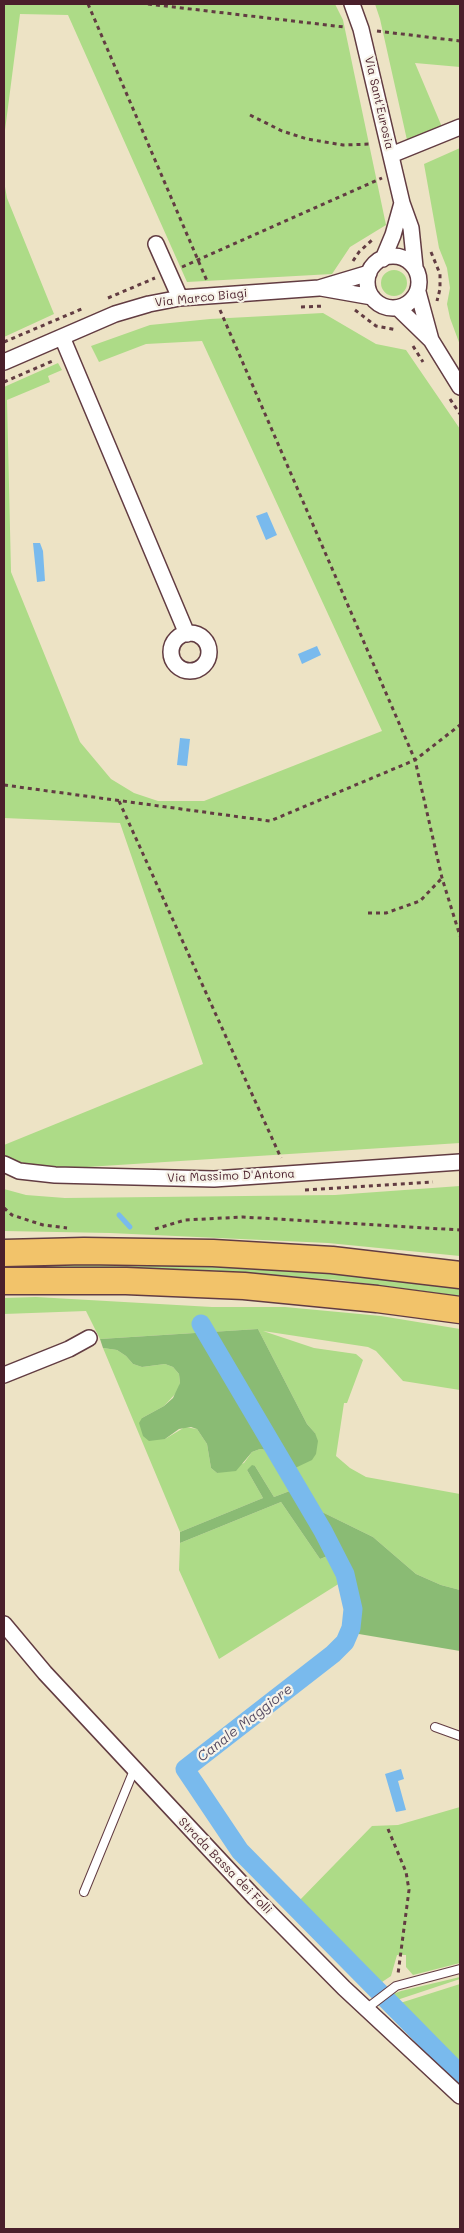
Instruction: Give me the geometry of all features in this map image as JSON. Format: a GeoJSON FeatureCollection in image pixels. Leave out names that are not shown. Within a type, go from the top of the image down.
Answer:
{"type":"FeatureCollection","features":[{"type":"Feature","properties":{"kind":"highway"},"geometry":{"type":"LineString","coordinates":[[4,1253],[84,1251],[213,1253],[340,1260],[460,1275]]}},
{"type":"Feature","properties":{"kind":"highway"},"geometry":{"type":"LineString","coordinates":[[4,1281],[185,1282],[263,1287],[377,1298],[460,1314]]}},
{"type":"Feature","properties":{"kind":"street","name":"Via Sant'Eurosia"},"geometry":{"type":"LineString","coordinates":[[352,4],[355,28],[412,238],[415,267]]}},
{"type":"Feature","properties":{"kind":"street"},"geometry":{"type":"LineString","coordinates":[[391,155],[460,127]]}},
{"type":"Feature","properties":{"kind":"street"},"geometry":{"type":"LineString","coordinates":[[383,259],[393,235],[402,203]]}},
{"type":"Feature","properties":{"kind":"street"},"geometry":{"type":"LineString","coordinates":[[156,244],[180,298]]}},
{"type":"Feature","properties":{"kind":"street"},"geometry":{"type":"LineString","coordinates":[[420,324],[419,275],[415,267],[410,262],[397,256],[383,259],[372,267],[369,273],[367,286],[372,298],[384,306],[398,308],[420,324],[460,387]]}},
{"type":"Feature","properties":{"kind":"street"},"geometry":{"type":"LineString","coordinates":[[349,293],[369,273]]}},
{"type":"Feature","properties":{"kind":"street","name":"Via Marco Biagi"},"geometry":{"type":"LineString","coordinates":[[4,362],[115,314],[149,304],[180,298],[319,288],[372,298]]}},
{"type":"Feature","properties":{"kind":"street"},"geometry":{"type":"LineString","coordinates":[[398,308],[413,300],[418,292]]}},
{"type":"Feature","properties":{"kind":"street"},"geometry":{"type":"LineString","coordinates":[[62,337],[187,634]]}},
{"type":"Feature","properties":{"kind":"street","name":"Via Massimo D'Antona"},"geometry":{"type":"LineString","coordinates":[[4,1164],[19,1170],[55,1175],[214,1179],[460,1162]]}},
{"type":"Feature","properties":{"kind":"street"},"geometry":{"type":"LineString","coordinates":[[4,1375],[69,1349],[89,1338]]}},
{"type":"Feature","properties":{"kind":"street","name":"Strada Bassa dei Folli"},"geometry":{"type":"LineString","coordinates":[[4,1624],[31,1658],[255,1898],[372,2004],[459,2092]]}},
{"type":"Feature","properties":{"kind":"lane"},"geometry":{"type":"LineString","coordinates":[[435,1727],[460,1736]]}},
{"type":"Feature","properties":{"kind":"lane"},"geometry":{"type":"LineString","coordinates":[[84,1892],[134,1770]]}},
{"type":"Feature","properties":{"kind":"lane"},"geometry":{"type":"LineString","coordinates":[[372,2004],[390,1990],[407,1982],[460,1969]]}},
{"type":"Feature","properties":{"kind":"path"},"geometry":{"type":"LineString","coordinates":[[88,4],[200,259],[212,296],[415,760],[442,878],[460,936]]}},
{"type":"Feature","properties":{"kind":"path"},"geometry":{"type":"LineString","coordinates":[[148,4],[460,41]]}},
{"type":"Feature","properties":{"kind":"path"},"geometry":{"type":"LineString","coordinates":[[345,19],[355,28]]}},
{"type":"Feature","properties":{"kind":"path"},"geometry":{"type":"LineString","coordinates":[[250,115],[282,131],[307,139],[343,145],[376,143]]}},
{"type":"Feature","properties":{"kind":"path"},"geometry":{"type":"LineString","coordinates":[[200,259],[394,172]]}},
{"type":"Feature","properties":{"kind":"path"},"geometry":{"type":"LineString","coordinates":[[393,235],[372,240],[359,252],[351,265],[349,293],[360,315],[376,326],[402,331],[420,324],[436,306],[440,289],[440,274],[432,256],[417,239],[412,238]]}},
{"type":"Feature","properties":{"kind":"path"},"geometry":{"type":"LineString","coordinates":[[295,308],[349,293]]}},
{"type":"Feature","properties":{"kind":"path"},"geometry":{"type":"LineString","coordinates":[[211,312],[230,310]]}},
{"type":"Feature","properties":{"kind":"path"},"geometry":{"type":"LineString","coordinates":[[4,382],[69,354]]}},
{"type":"Feature","properties":{"kind":"path"},"geometry":{"type":"LineString","coordinates":[[4,785],[270,821],[415,760],[460,725]]}},
{"type":"Feature","properties":{"kind":"path"},"geometry":{"type":"LineString","coordinates":[[119,801],[281,1158]]}},
{"type":"Feature","properties":{"kind":"path"},"geometry":{"type":"LineString","coordinates":[[368,912],[386,913],[420,901],[442,878]]}},
{"type":"Feature","properties":{"kind":"path"},"geometry":{"type":"LineString","coordinates":[[273,1159],[290,1157]]}},
{"type":"Feature","properties":{"kind":"path"},"geometry":{"type":"LineString","coordinates":[[4,1208],[12,1214],[43,1225],[72,1229]]}},
{"type":"Feature","properties":{"kind":"path"},"geometry":{"type":"LineString","coordinates":[[151,1230],[185,1220],[243,1217],[460,1230]]}},
{"type":"Feature","properties":{"kind":"path"},"geometry":{"type":"LineString","coordinates":[[388,1829],[406,1872],[410,1890],[398,1977],[390,1990]]}},
{"type":"Feature","properties":{"kind":"green space"},"geometry":{"type":"Polygon","coordinates":[[[4,4],[335,4],[343,20],[386,225],[350,247],[332,274],[187,282],[68,15],[20,14],[4,138],[4,4]]]}},
{"type":"Feature","properties":{"kind":"green space"},"geometry":{"type":"Polygon","coordinates":[[[375,4],[460,4],[460,67],[415,63],[442,127],[407,140],[375,4]]]}},
{"type":"Feature","properties":{"kind":"green space"},"geometry":{"type":"Polygon","coordinates":[[[460,148],[460,345],[447,304],[450,288],[447,268],[439,248],[424,164],[460,148]]]}},
{"type":"Feature","properties":{"kind":"green space"},"geometry":{"type":"Polygon","coordinates":[[[4,181],[7,198],[54,314],[4,337],[4,181]]]}},
{"type":"Feature","properties":{"kind":"green space"},"geometry":{"type":"Polygon","coordinates":[[[394,270],[403,274],[407,283],[403,292],[394,296],[385,292],[381,283],[385,274],[394,270]]]}},
{"type":"Feature","properties":{"kind":"green space"},"geometry":{"type":"Polygon","coordinates":[[[323,313],[376,344],[406,350],[460,429],[460,1143],[56,1169],[9,1160],[4,1156],[4,1145],[203,1064],[120,823],[4,818],[4,387],[58,363],[62,370],[48,376],[50,382],[7,400],[11,572],[80,742],[111,779],[134,793],[158,801],[204,801],[382,731],[202,341],[146,344],[99,362],[91,346],[150,325],[210,319],[323,313]]]}},
{"type":"Feature","properties":{"kind":"green space"},"geometry":{"type":"Polygon","coordinates":[[[460,1186],[460,1256],[328,1243],[110,1233],[4,1231],[4,1189],[26,1195],[65,1198],[335,1195],[460,1186]]]}},
{"type":"Feature","properties":{"kind":"green space"},"geometry":{"type":"Polygon","coordinates":[[[50,1262],[266,1265],[460,1285],[460,1296],[339,1280],[208,1270],[4,1267],[4,1264],[50,1262]]]}},
{"type":"Feature","properties":{"kind":"green space"},"geometry":{"type":"Polygon","coordinates":[[[36,1297],[212,1307],[285,1307],[381,1316],[460,1329],[460,1390],[403,1381],[376,1351],[368,1347],[263,1331],[314,1348],[356,1354],[363,1360],[347,1403],[344,1403],[336,1456],[350,1468],[366,1477],[460,1494],[460,1590],[441,1585],[416,1574],[373,1537],[320,1511],[295,1489],[274,1497],[255,1466],[247,1470],[263,1498],[180,1532],[103,1348],[117,1350],[133,1364],[142,1367],[165,1364],[173,1367],[179,1374],[180,1383],[178,1391],[164,1406],[142,1418],[165,1439],[185,1427],[197,1429],[207,1444],[211,1468],[217,1473],[244,1463],[252,1452],[260,1449],[267,1450],[278,1463],[315,1433],[307,1424],[258,1329],[100,1339],[86,1311],[4,1314],[4,1298],[36,1297]]]}},
{"type":"Feature","properties":{"kind":"green space"},"geometry":{"type":"Polygon","coordinates":[[[258,1329],[307,1424],[315,1433],[318,1441],[316,1454],[312,1460],[293,1469],[283,1467],[267,1450],[260,1449],[252,1452],[236,1471],[217,1473],[211,1468],[207,1444],[197,1429],[191,1427],[179,1429],[165,1439],[149,1441],[143,1436],[139,1423],[142,1418],[164,1406],[173,1398],[180,1383],[179,1374],[173,1367],[165,1364],[142,1367],[133,1364],[117,1350],[103,1348],[100,1339],[258,1329]]]}},
{"type":"Feature","properties":{"kind":"green space"},"geometry":{"type":"Polygon","coordinates":[[[252,1465],[255,1466],[274,1497],[295,1489],[320,1511],[373,1537],[416,1574],[441,1585],[460,1590],[460,1651],[341,1631],[344,1620],[344,1597],[330,1555],[320,1559],[281,1502],[180,1543],[180,1532],[263,1498],[247,1470],[252,1465]]]}},
{"type":"Feature","properties":{"kind":"green space"},"geometry":{"type":"Polygon","coordinates":[[[281,1502],[320,1559],[330,1555],[340,1583],[219,1659],[179,1570],[180,1543],[281,1502]]]}},
{"type":"Feature","properties":{"kind":"green space"},"geometry":{"type":"Polygon","coordinates":[[[460,1807],[460,1963],[413,1975],[406,1967],[406,1955],[397,1955],[391,1976],[382,1982],[297,1903],[372,1826],[398,1825],[460,1807]]]}},
{"type":"Feature","properties":{"kind":"green space"},"geometry":{"type":"Polygon","coordinates":[[[460,1977],[460,1979],[382,2005],[393,1994],[401,1991],[460,1977]]]}},
{"type":"Feature","properties":{"kind":"green space"},"geometry":{"type":"Polygon","coordinates":[[[460,1984],[460,2065],[397,2004],[460,1984]]]}},
{"type":"Feature","properties":{"kind":"water"},"geometry":{"type":"Polygon","coordinates":[[[267,512],[277,535],[266,540],[256,516],[267,512]]]}},
{"type":"Feature","properties":{"kind":"water"},"geometry":{"type":"Polygon","coordinates":[[[33,543],[40,543],[43,551],[45,581],[37,582],[33,543]]]}},
{"type":"Feature","properties":{"kind":"water"},"geometry":{"type":"Polygon","coordinates":[[[317,646],[321,655],[302,664],[298,654],[317,646]]]}},
{"type":"Feature","properties":{"kind":"water"},"geometry":{"type":"Polygon","coordinates":[[[180,738],[190,739],[187,766],[177,765],[180,738]]]}},
{"type":"Feature","properties":{"kind":"water"},"geometry":{"type":"Polygon","coordinates":[[[401,1769],[404,1779],[398,1781],[406,1810],[396,1812],[385,1774],[401,1769]]]}},
{"type":"Feature","properties":{"kind":"waterway"},"geometry":{"type":"LineString","coordinates":[[119,1215],[130,1227]]}},
{"type":"Feature","properties":{"kind":"waterway","name":"Canale Maggiore"},"geometry":{"type":"LineString","coordinates":[[201,1324],[323,1531],[345,1574],[353,1609],[351,1628],[345,1642],[333,1654],[185,1769],[240,1851],[460,2074]]}}]}
